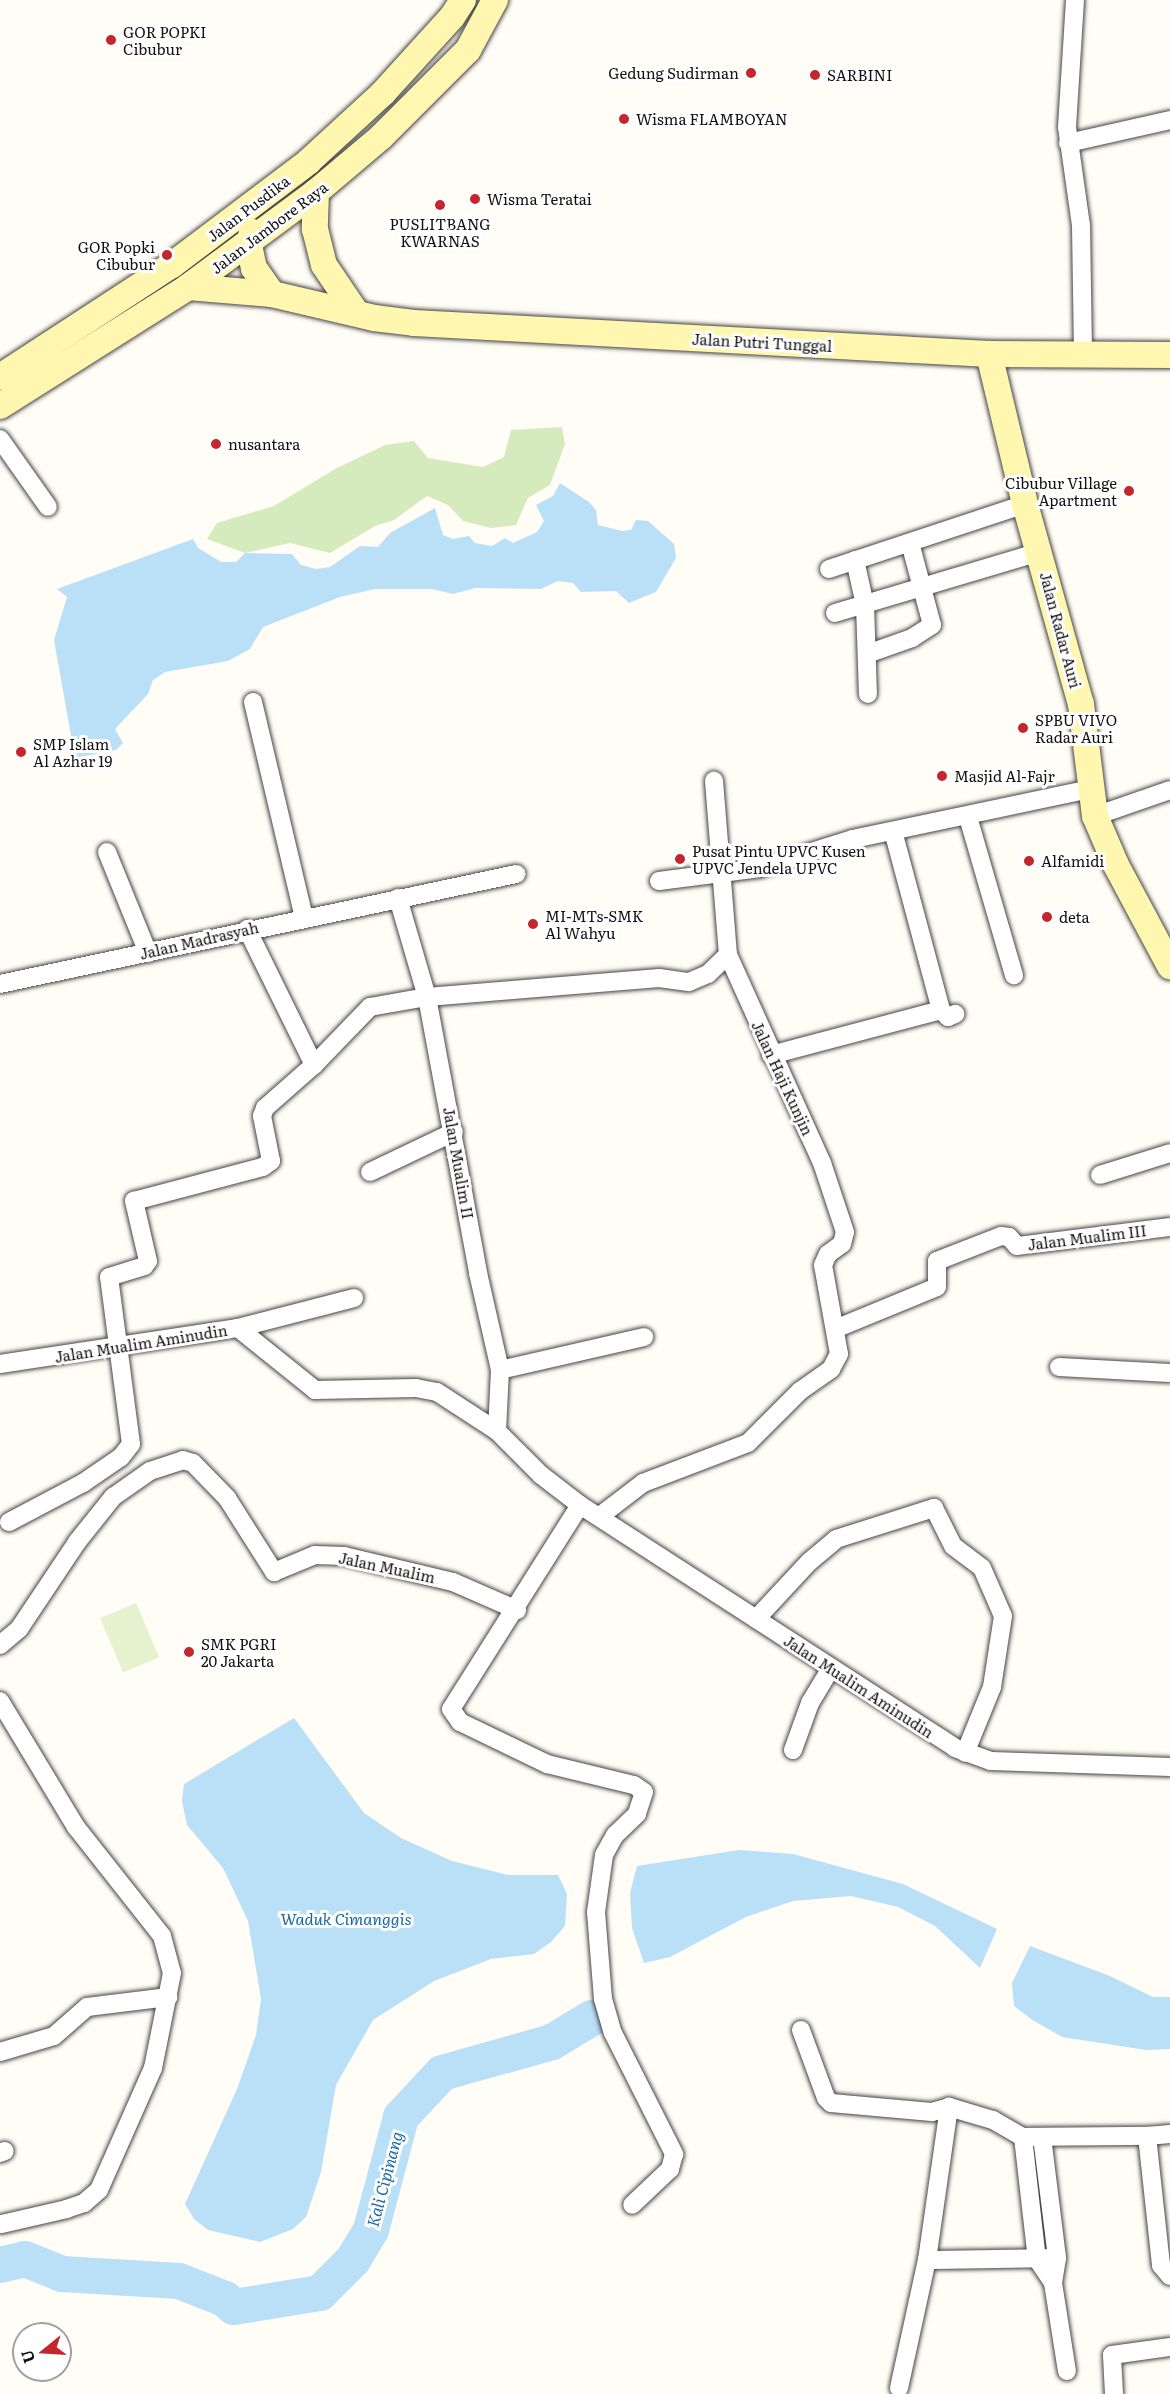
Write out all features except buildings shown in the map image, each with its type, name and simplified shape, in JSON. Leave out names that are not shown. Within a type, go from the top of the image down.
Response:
[{"type":"street","name":"Jalan Pusdika","points":[[0,377],[172,265],[257,203],[383,93],[452,17],[463,0]]},
{"type":"street","name":"Jalan Jambore Raya","points":[[0,406],[188,287],[249,245],[316,192],[381,137],[468,50],[495,0]]},
{"type":"street","points":[[1075,0],[1068,143],[1081,225],[1083,353]]},
{"type":"street","points":[[1068,143],[1170,120]]},
{"type":"street","points":[[316,192],[315,229],[324,265],[356,311]]},
{"type":"street","points":[[257,203],[249,245],[254,268],[272,294]]},
{"type":"street","name":"Jalan Putri Tunggal","points":[[188,287],[272,294],[356,311],[374,318],[414,323],[989,354],[1170,355]]},
{"type":"street","name":"Jalan Radar Auri","points":[[989,354],[1025,504],[1081,704],[1095,816],[1116,865],[1170,966]]},
{"type":"street","points":[[0,439],[48,507]]},
{"type":"street","points":[[829,569],[1025,504]]},
{"type":"street","points":[[867,654],[930,627],[933,619],[910,543]]},
{"type":"street","points":[[835,613],[1039,552]]},
{"type":"street","points":[[855,560],[865,605],[868,694]]},
{"type":"street","points":[[253,702],[304,917]]},
{"type":"street","name":"Jalan Haji Kunjin","points":[[600,1516],[643,1484],[751,1441],[800,1391],[835,1365],[839,1354],[823,1265],[828,1254],[842,1244],[845,1232],[822,1163],[771,1055],[728,955],[714,782]]},
{"type":"street","points":[[659,882],[720,876],[893,831],[968,817],[1090,789]]},
{"type":"street","points":[[1095,816],[1170,790]]},
{"type":"street","points":[[968,817],[1014,975]]},
{"type":"street","points":[[771,1055],[948,1012],[893,831]]},
{"type":"street","points":[[107,852],[148,953]]},
{"type":"street","name":"Jalan Madrasyah","points":[[0,984],[148,953],[247,928],[516,874]]},
{"type":"street","name":"Jalan Mualim II","points":[[398,898],[427,997],[454,1132],[478,1273],[500,1370],[496,1431]]},
{"type":"street","points":[[247,928],[314,1065]]},
{"type":"street","points":[[9,1521],[83,1483],[128,1449],[130,1423],[115,1348],[109,1276],[144,1266],[148,1259],[134,1201],[263,1167],[271,1161],[262,1116],[265,1108],[314,1065],[370,1006],[427,997],[659,978],[689,982],[708,974],[728,955]]},
{"type":"street","points":[[370,1173],[454,1132]]},
{"type":"street","points":[[1100,1174],[1170,1153]]},
{"type":"street","name":"Jalan Mualim III","points":[[835,1329],[937,1287],[936,1262],[1001,1236],[1009,1237],[1017,1246],[1170,1227]]},
{"type":"street","points":[[238,1328],[354,1298]]},
{"type":"street","name":"Jalan Mualim Aminudin","points":[[0,1364],[238,1328],[315,1390],[416,1388],[437,1392],[496,1431],[541,1475],[580,1504],[831,1668],[965,1752],[991,1761],[1170,1767]]},
{"type":"street","points":[[500,1370],[644,1337]]},
{"type":"street","points":[[1059,1367],[1170,1373]]},
{"type":"street","name":"Jalan Mualim","points":[[8,1638],[77,1542],[113,1497],[136,1479],[174,1461],[188,1460],[207,1476],[246,1524],[274,1572],[326,1555],[386,1564],[453,1582],[517,1610]]},
{"type":"street","points":[[580,1504],[517,1610],[452,1703],[452,1714],[460,1722],[547,1764],[634,1785],[644,1794],[637,1814],[615,1834],[600,1865],[596,1912],[603,1999],[614,2033],[674,2154],[665,2175],[632,2205]]},
{"type":"street","points":[[756,1619],[808,1562],[836,1539],[934,1508],[953,1546],[982,1568],[1003,1616],[992,1687],[965,1752]]},
{"type":"street","points":[[793,1750],[810,1703],[831,1668]]},
{"type":"street","points":[[0,1701],[76,1827],[162,1936],[171,1963],[168,1997],[153,2068],[99,2190],[84,2203],[68,2209],[2,2224]]},
{"type":"street","points":[[0,2052],[54,2036],[87,2007],[168,1997]]},
{"type":"street","points":[[801,2030],[826,2098],[831,2103],[932,2112],[949,2107],[993,2120],[1023,2137],[1170,2134]]},
{"type":"street","points":[[899,2388],[927,2259],[949,2107]]},
{"type":"street","points":[[1147,2136],[1161,2265],[1170,2276]]},
{"type":"street","points":[[1023,2137],[1037,2259],[1053,2283]]},
{"type":"street","points":[[1042,2137],[1057,2258],[1053,2283],[1067,2371]]},
{"type":"street","points":[[927,2259],[1057,2258]]},
{"type":"street","points":[[1114,2394],[1113,2355],[1170,2347]]},
{"type":"green space","points":[[562,427],[565,444],[550,485],[528,498],[516,525],[491,528],[463,521],[448,505],[427,496],[394,520],[375,526],[330,553],[290,543],[245,553],[207,539],[217,523],[274,506],[335,469],[385,445],[414,441],[428,458],[483,467],[504,457],[511,430]]},
{"type":"green space","points":[[136,1603],[159,1657],[123,1673],[100,1618]]},
{"type":"water","points":[[560,483],[589,502],[596,510],[598,525],[622,531],[631,530],[636,520],[648,521],[674,544],[676,558],[656,592],[629,603],[616,591],[581,592],[573,583],[558,581],[541,589],[475,588],[453,594],[432,589],[375,589],[340,597],[263,627],[250,649],[228,661],[165,672],[153,680],[148,694],[115,729],[123,743],[116,750],[75,758],[54,640],[67,597],[57,589],[193,539],[198,548],[221,562],[236,562],[245,553],[292,554],[301,565],[316,569],[330,567],[360,546],[378,547],[390,533],[435,508],[443,535],[453,539],[469,536],[475,543],[492,546],[505,538],[513,543],[537,532],[544,521],[536,505],[553,496]]},
{"type":"water","name":"Waduk Cimanggis","points":[[294,1718],[364,1813],[401,1838],[452,1861],[508,1875],[558,1875],[567,1894],[565,1926],[551,1942],[534,1954],[491,1959],[434,1981],[373,2020],[336,2085],[321,2172],[306,2217],[293,2229],[260,2242],[208,2230],[194,2219],[185,2204],[237,2089],[256,2035],[261,1999],[248,1921],[223,1868],[187,1825],[182,1801],[184,1784]]},
{"type":"water","points":[[739,1850],[793,1854],[903,1884],[997,1929],[980,1968],[935,1926],[898,1907],[851,1896],[793,1901],[746,1917],[670,1957],[644,1963],[632,1928],[630,1893],[637,1866]]},
{"type":"water","points":[[1030,1946],[1110,1976],[1153,1997],[1170,1997],[1170,2049],[1146,2050],[1062,2037],[1031,2019],[1014,2006],[1012,1983]]},
{"type":"waterway","name":"Kali Cipinang","points":[[0,2265],[25,2259],[62,2274],[179,2281],[225,2299],[234,2307],[320,2293],[353,2260],[371,2230],[401,2117],[442,2073],[552,2042],[592,2018]]},
{"type":"place","name":"GOR POPKI Cibubur","points":[[111,40]]},
{"type":"place","name":"Gedung Sudirman","points":[[751,73]]},
{"type":"place","name":"SARBINI","points":[[815,75]]},
{"type":"place","name":"Wisma FLAMBOYAN","points":[[624,119]]},
{"type":"place","name":"Wisma Teratai","points":[[475,199]]},
{"type":"place","name":"PUSLITBANG KWARNAS","points":[[440,205]]},
{"type":"place","name":"GOR Popki Cibubur","points":[[167,255]]},
{"type":"place","name":"nusantara","points":[[216,444]]},
{"type":"place","name":"Cibubur Village Apartment","points":[[1129,491]]},
{"type":"place","name":"SPBU VIVO Radar Auri","points":[[1023,728]]},
{"type":"place","name":"SMP Islam Al Azhar 19","points":[[21,752]]},
{"type":"place","name":"Masjid Al-Fajr","points":[[942,776]]},
{"type":"place","name":"Pusat Pintu UPVC Kusen UPVC Jendela UPVC","points":[[680,859]]},
{"type":"place","name":"Alfamidi","points":[[1029,861]]},
{"type":"place","name":"deta","points":[[1047,917]]},
{"type":"place","name":"MI-MTs-SMK Al Wahyu","points":[[533,924]]},
{"type":"place","name":"SMK PGRI 20 Jakarta","points":[[189,1652]]}]
